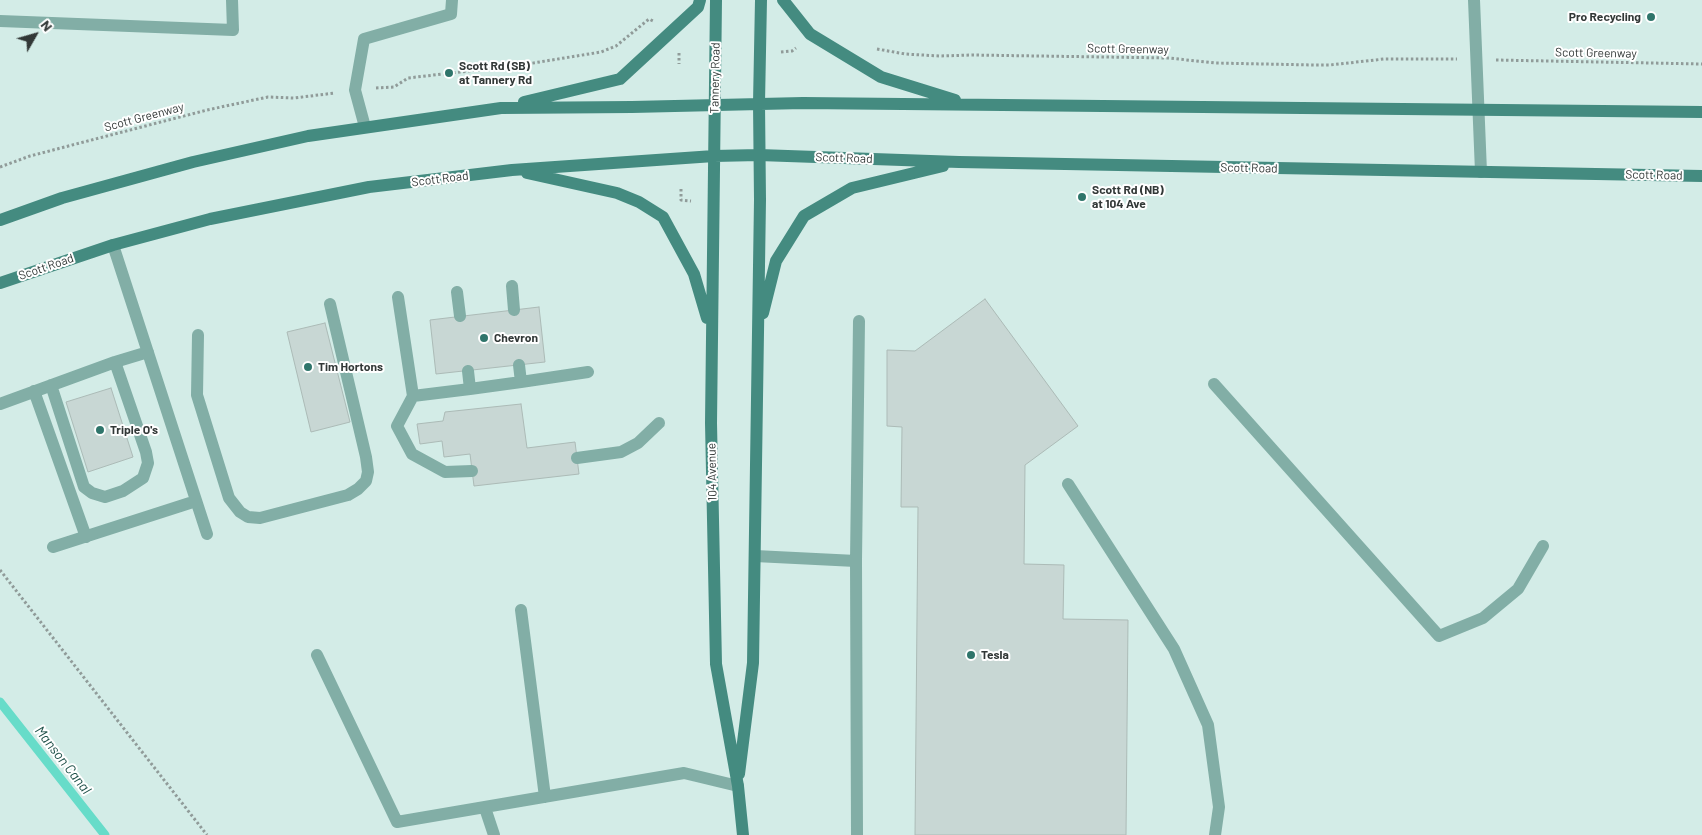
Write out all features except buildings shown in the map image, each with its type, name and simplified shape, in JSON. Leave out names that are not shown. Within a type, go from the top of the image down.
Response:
[{"type":"main road","points":[[0,220],[62,198],[194,162],[308,136],[501,108],[620,79],[698,7],[700,0]]},
{"type":"main road","name":"Tannery Road","points":[[714,156],[716,0]]},
{"type":"main road","points":[[759,156],[761,0]]},
{"type":"main road","points":[[783,0],[810,34],[881,77],[969,104]]},
{"type":"main road","points":[[501,108],[632,107],[759,103],[1702,112]]},
{"type":"main road","name":"Scott Road","points":[[0,283],[113,245],[210,219],[359,189],[512,170],[714,156],[1702,176]]},
{"type":"main road","name":"104 Avenue","points":[[714,156],[711,423],[716,664],[738,786],[742,835]]},
{"type":"main road","name":"104 Avenue","points":[[738,786],[753,663],[759,156]]},
{"type":"main road","points":[[758,334],[776,261],[804,216],[852,188],[959,162]]},
{"type":"main road","points":[[512,170],[617,193],[639,202],[663,217],[694,274],[711,330]]},
{"type":"lane","points":[[0,21],[232,30],[232,0]]},
{"type":"lane","points":[[365,127],[355,90],[364,39],[451,14],[452,0]]},
{"type":"lane","points":[[1474,0],[1481,172]]},
{"type":"lane","points":[[113,245],[207,534]]},
{"type":"lane","points":[[512,286],[514,310]]},
{"type":"lane","points":[[457,292],[460,316]]},
{"type":"lane","points":[[398,297],[413,396],[397,426],[412,454],[445,472],[472,471]]},
{"type":"lane","points":[[198,335],[197,395],[229,498],[240,512],[248,517],[260,518],[348,495],[366,481],[368,472],[366,457],[330,304]]},
{"type":"lane","points":[[857,835],[856,561],[859,321]]},
{"type":"lane","points":[[0,404],[115,362],[148,352]]},
{"type":"lane","points":[[51,385],[84,487],[92,493],[105,497],[123,491],[143,478],[148,463],[146,452],[115,362]]},
{"type":"lane","points":[[519,365],[521,382]]},
{"type":"lane","points":[[468,371],[470,389]]},
{"type":"lane","points":[[413,396],[588,372]]},
{"type":"lane","points":[[1214,384],[1439,636],[1484,618],[1518,589],[1543,546]]},
{"type":"lane","points":[[34,391],[86,536]]},
{"type":"lane","points":[[577,458],[621,452],[638,443],[659,423]]},
{"type":"lane","points":[[1068,484],[1174,649],[1208,725],[1219,807],[1216,835]]},
{"type":"lane","points":[[53,547],[196,501]]},
{"type":"lane","points":[[755,556],[856,561]]},
{"type":"lane","points":[[521,610],[546,797]]},
{"type":"lane","points":[[317,655],[397,822],[684,773],[738,786]]},
{"type":"lane","points":[[485,808],[494,835]]},
{"type":"path","points":[[394,87],[408,78],[521,65],[601,52],[616,46],[649,19],[658,24]]},
{"type":"path","points":[[783,52],[792,51],[799,45]]},
{"type":"path","name":"Scott Greenway","points":[[869,48],[905,54],[939,56],[1176,58],[1215,63],[1314,65],[1384,59],[1440,59]]},
{"type":"path","name":"Scott Greenway","points":[[1489,60],[1702,64]]},
{"type":"path","name":"Scott Greenway","points":[[0,167],[30,156],[207,110],[268,97],[294,98]]},
{"type":"path","points":[[681,189],[681,200],[691,200]]},
{"type":"path","points":[[0,570],[207,835]]},
{"type":"shaded area","points":[[0,0],[1702,0],[1702,835],[0,835]]},
{"type":"waterway","name":"Manson Canal","points":[[0,702],[105,835]]},
{"type":"place","name":"Pro Recycling","points":[[1651,17]]},
{"type":"place","name":"Scott Rd (SB) at Tannery Rd","points":[[449,73]]},
{"type":"place","name":"Scott Rd (NB) at 104 Ave","points":[[1082,197]]},
{"type":"place","name":"Chevron","points":[[484,338]]},
{"type":"place","name":"Tim Hortons","points":[[308,367]]},
{"type":"place","name":"Triple O's","points":[[100,430]]},
{"type":"place","name":"Tesla","points":[[971,655]]}]
